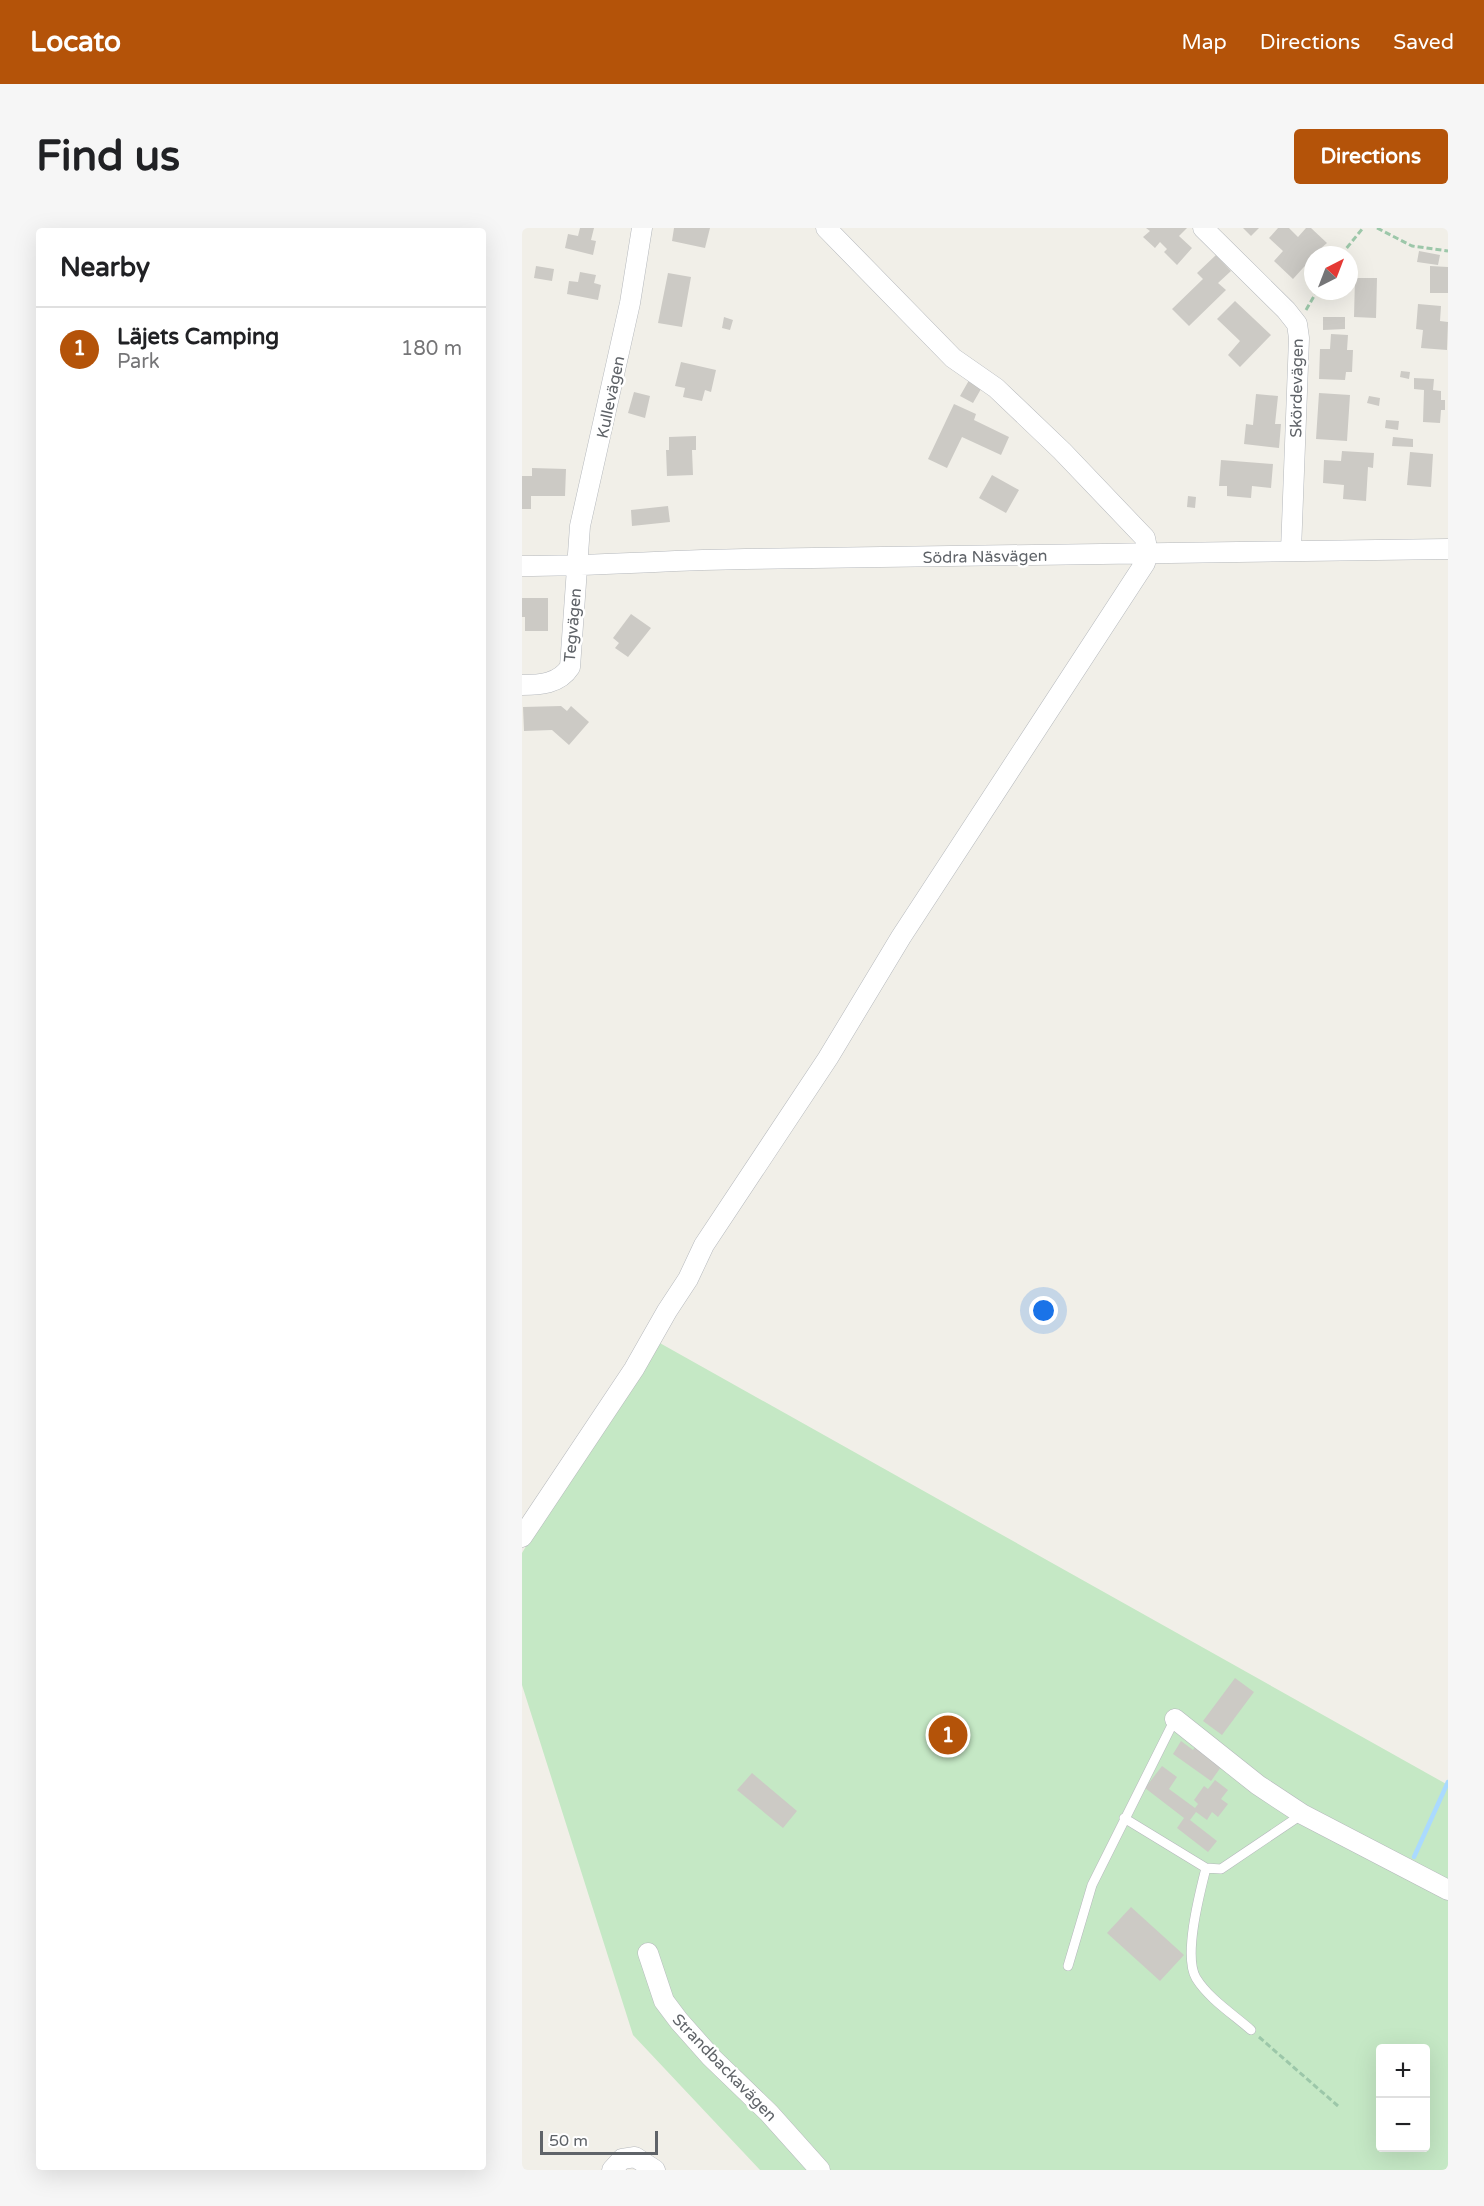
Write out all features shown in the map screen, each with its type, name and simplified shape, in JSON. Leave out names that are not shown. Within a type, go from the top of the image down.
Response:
[{"type":"street","name":"Kullevägen","points":[[576,566],[580,526],[630,303],[642,228]]},
{"type":"street","points":[[522,1537],[629,1377],[688,1279],[704,1245],[828,1058],[901,938],[1145,563],[1149,553],[1145,538],[1062,451],[996,388],[953,357],[826,228]]},
{"type":"street","name":"Skördevägen","points":[[1203,228],[1286,310],[1297,324],[1299,338],[1291,551]]},
{"type":"street","name":"Södra Näsvägen","points":[[522,566],[576,566],[655,560],[1448,549]]},
{"type":"street","name":"Tegvägen","points":[[522,685],[550,683],[570,667],[576,566]]},
{"type":"street","points":[[1175,1719],[1258,1785],[1302,1814],[1448,1890]]},
{"type":"street","name":"Strandbackavägen","points":[[648,1953],[664,2001],[679,2021],[711,2057],[769,2113],[820,2170]]},
{"type":"street","points":[[612,2170],[622,2159],[635,2157],[655,2170]]},
{"type":"lane","points":[[1068,1966],[1092,1885],[1175,1719]]},
{"type":"lane","points":[[1124,1818],[1206,1868],[1221,1869],[1302,1814]]},
{"type":"lane","points":[[1206,1868],[1195,1911],[1192,1951],[1195,1976],[1205,1990],[1251,2030]]},
{"type":"path","points":[[1348,246],[1363,228]]},
{"type":"path","points":[[1377,228],[1412,246],[1448,251]]},
{"type":"path","points":[[1251,2030],[1338,2106]]},
{"type":"green space","points":[[658,1342],[1448,1785],[1448,2170],[760,2170],[633,2035],[522,1685],[522,1553],[563,1484]]},
{"type":"building","points":[[580,228],[594,228],[591,240],[596,241],[593,255],[565,248],[568,234],[578,236]]},
{"type":"building","points":[[674,228],[710,228],[705,248],[672,241]]},
{"type":"building","points":[[1146,228],[1187,228],[1179,236],[1192,248],[1177,265],[1164,252],[1167,249],[1160,242],[1155,248],[1143,237],[1150,231]]},
{"type":"building","points":[[1243,228],[1259,228],[1251,236]]},
{"type":"building","points":[[1278,228],[1289,228],[1298,237],[1306,228],[1311,228],[1327,243],[1324,246],[1304,246],[1304,267],[1293,279],[1274,261],[1283,251],[1269,238]]},
{"type":"building","points":[[1419,251],[1440,255],[1438,265],[1417,262]]},
{"type":"building","points":[[1216,255],[1231,271],[1218,283],[1226,290],[1189,326],[1172,309],[1203,279],[1197,273]]},
{"type":"building","points":[[536,266],[554,269],[552,281],[534,278]]},
{"type":"building","points":[[1430,266],[1448,267],[1448,293],[1430,293]]},
{"type":"building","points":[[580,272],[596,275],[594,283],[601,285],[598,300],[567,294],[569,281],[578,282]]},
{"type":"building","points":[[668,273],[691,277],[682,327],[658,323]]},
{"type":"building","points":[[1358,278],[1377,278],[1376,318],[1354,317],[1354,300],[1358,300]]},
{"type":"building","points":[[1235,301],[1271,335],[1240,367],[1228,355],[1240,341],[1217,319]]},
{"type":"building","points":[[1418,304],[1441,306],[1440,321],[1448,322],[1447,350],[1421,348],[1423,330],[1416,329]]},
{"type":"building","points":[[724,317],[733,320],[730,330],[722,328]]},
{"type":"building","points":[[1323,317],[1345,317],[1345,329],[1323,330]]},
{"type":"building","points":[[1331,334],[1348,335],[1347,350],[1353,350],[1352,372],[1346,372],[1345,380],[1319,379],[1320,349],[1330,349]]},
{"type":"building","points":[[681,362],[716,370],[711,392],[705,390],[702,401],[683,397],[685,388],[675,386]]},
{"type":"building","points":[[1401,371],[1410,372],[1409,379],[1400,377]]},
{"type":"building","points":[[972,375],[985,382],[973,403],[960,396]]},
{"type":"building","points":[[1414,378],[1434,379],[1433,390],[1441,391],[1441,400],[1445,400],[1445,410],[1441,410],[1440,423],[1423,422],[1424,390],[1414,389]]},
{"type":"building","points":[[634,392],[650,396],[645,418],[628,413]]},
{"type":"building","points":[[1319,393],[1350,395],[1347,441],[1316,439]]},
{"type":"building","points":[[1256,394],[1278,396],[1275,424],[1281,424],[1279,448],[1244,444],[1246,424],[1253,425]]},
{"type":"building","points":[[1369,396],[1380,398],[1379,406],[1367,403]]},
{"type":"building","points":[[954,404],[976,414],[974,420],[1009,437],[1001,455],[962,437],[947,468],[928,459]]},
{"type":"building","points":[[1386,420],[1399,421],[1398,430],[1385,428]]},
{"type":"building","points":[[696,436],[696,450],[692,450],[693,475],[667,476],[666,450],[669,450],[669,437]]},
{"type":"building","points":[[1393,437],[1413,439],[1413,447],[1392,446]]},
{"type":"building","points":[[1342,451],[1374,453],[1373,468],[1368,467],[1366,501],[1343,499],[1344,485],[1323,483],[1324,460],[1341,461]]},
{"type":"building","points":[[1410,452],[1433,454],[1431,487],[1407,485]]},
{"type":"building","points":[[1221,460],[1273,464],[1271,488],[1252,486],[1251,498],[1227,496],[1227,486],[1219,486]]},
{"type":"building","points":[[532,468],[566,469],[565,496],[531,496],[531,509],[522,509],[522,476],[532,476]]},
{"type":"building","points":[[992,475],[1019,490],[1006,513],[979,498]]},
{"type":"building","points":[[1188,496],[1196,497],[1195,508],[1187,507]]},
{"type":"building","points":[[668,506],[670,522],[632,526],[631,510]]},
{"type":"building","points":[[522,598],[548,598],[548,631],[525,631]]},
{"type":"building","points":[[631,614],[651,628],[628,657],[615,648],[619,643],[613,638]]},
{"type":"building","points":[[561,706],[567,711],[571,706],[589,722],[569,745],[552,730],[524,731],[523,707]]},
{"type":"building","points":[[1235,1678],[1254,1692],[1222,1735],[1203,1721]]},
{"type":"building","points":[[1181,1741],[1193,1750],[1199,1741],[1210,1748],[1205,1756],[1221,1767],[1211,1781],[1173,1754]]},
{"type":"building","points":[[1162,1766],[1177,1777],[1169,1789],[1195,1808],[1198,1804],[1194,1800],[1204,1786],[1208,1789],[1215,1780],[1228,1790],[1221,1799],[1228,1804],[1218,1817],[1212,1812],[1207,1820],[1196,1812],[1190,1820],[1217,1841],[1208,1852],[1177,1828],[1184,1818],[1145,1788]]},
{"type":"building","points":[[752,1773],[797,1811],[783,1828],[737,1790]]},
{"type":"building","points":[[1131,1907],[1184,1955],[1160,1981],[1107,1933]]},
{"type":"waterway","points":[[1414,1857],[1448,1782]]},
{"type":"place","name":"Läjets Camping","points":[[948,1735]]}]
